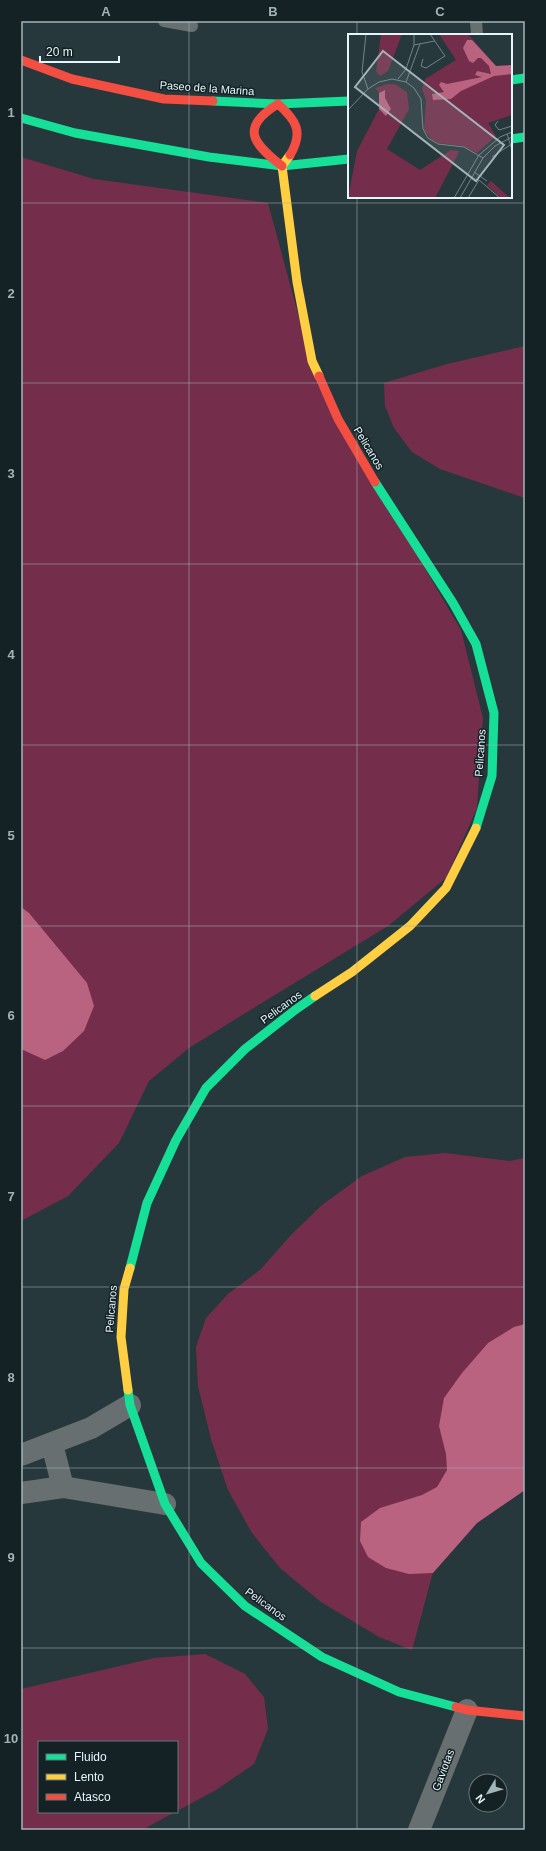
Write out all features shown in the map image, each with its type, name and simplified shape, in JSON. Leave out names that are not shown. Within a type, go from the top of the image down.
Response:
[{"type":"street","name":"Paseo de la Marina","points":[[21,60],[72,78],[164,98],[278,104],[348,101]]},
{"type":"street","points":[[512,80],[525,78]]},
{"type":"street","points":[[278,104],[290,114],[296,125],[298,135],[296,147],[282,166],[268,156],[258,146],[253,125],[265,110],[278,104]]},
{"type":"street","points":[[21,118],[82,134],[209,157],[282,166],[348,159]]},
{"type":"street","points":[[512,139],[525,137]]},
{"type":"street","name":"Pelicanos","points":[[282,166],[297,282],[312,361],[338,419],[363,463],[453,602],[476,644],[494,713],[492,776],[474,835],[446,888],[410,926],[352,972],[295,1010],[245,1049],[206,1088],[176,1140],[147,1203],[124,1289],[120,1337],[130,1405],[165,1504],[201,1563],[245,1606],[322,1657],[399,1692],[467,1710],[525,1716]]},
{"type":"street","points":[[21,1456],[91,1428],[130,1405]]},
{"type":"street","points":[[52,1444],[63,1487]]},
{"type":"street","points":[[21,1493],[63,1487],[165,1504]]},
{"type":"street","name":"Gaviotas","points":[[419,1830],[467,1710]]},
{"type":"lane","points":[[164,21],[192,26]]},
{"type":"lane","points":[[476,21],[477,34]]},
{"type":"shaded area","points":[[21,157],[94,179],[268,203],[317,384],[461,630],[483,718],[477,808],[446,878],[388,926],[189,1048],[149,1081],[119,1143],[68,1196],[21,1221]]},
{"type":"shaded area","points":[[525,346],[525,498],[440,469],[412,452],[394,428],[385,406],[384,383],[447,364]]},
{"type":"shaded area","points":[[21,907],[29,913],[87,983],[94,1006],[84,1031],[63,1051],[45,1060],[21,1049]]},
{"type":"shaded area","points":[[445,1153],[510,1161],[525,1158],[525,1490],[477,1523],[433,1572],[412,1650],[379,1637],[321,1602],[280,1568],[252,1533],[228,1490],[211,1439],[198,1386],[196,1347],[206,1318],[228,1294],[260,1270],[291,1235],[322,1205],[362,1176],[405,1157]]},
{"type":"shaded area","points":[[525,1324],[525,1490],[477,1523],[433,1573],[409,1574],[386,1568],[368,1557],[360,1541],[361,1522],[380,1508],[422,1495],[437,1487],[447,1470],[446,1454],[439,1426],[444,1398],[462,1373],[488,1343],[514,1327]]},
{"type":"shaded area","points":[[205,1654],[245,1674],[264,1697],[268,1729],[254,1764],[216,1790],[178,1810],[178,1741],[38,1741],[38,1813],[173,1813],[142,1830],[21,1830],[21,1689],[154,1658]]},
{"type":"traffic: fast","points":[[512,80],[525,78]]},
{"type":"traffic: fast","points":[[213,101],[278,104],[348,101]]},
{"type":"traffic: fast","points":[[21,118],[75,133],[209,157],[282,166],[348,159]]},
{"type":"traffic: fast","points":[[512,139],[525,137]]},
{"type":"traffic: fast","points":[[375,482],[453,603],[476,644],[494,713],[492,776],[476,828]]},
{"type":"traffic: fast","points":[[130,1268],[147,1203],[176,1140],[206,1088],[245,1049],[315,996]]},
{"type":"traffic: fast","points":[[128,1390],[130,1405],[165,1504],[201,1563],[245,1606],[322,1657],[399,1692],[456,1707]]},
{"type":"traffic: slow","points":[[290,155],[282,166],[297,282],[312,361],[319,376]]},
{"type":"traffic: slow","points":[[315,996],[352,972],[410,926],[446,888],[476,828]]},
{"type":"traffic: slow","points":[[128,1390],[121,1337],[124,1289],[130,1268]]},
{"type":"traffic: jam","points":[[21,60],[72,79],[164,99],[213,101]]},
{"type":"traffic: jam","points":[[282,166],[263,150],[254,135],[258,120],[266,112],[278,104],[289,115],[296,127],[297,140],[290,155]]},
{"type":"traffic: jam","points":[[319,376],[338,419],[375,482]]},
{"type":"traffic: jam","points":[[456,1707],[467,1710],[525,1716]]}]
